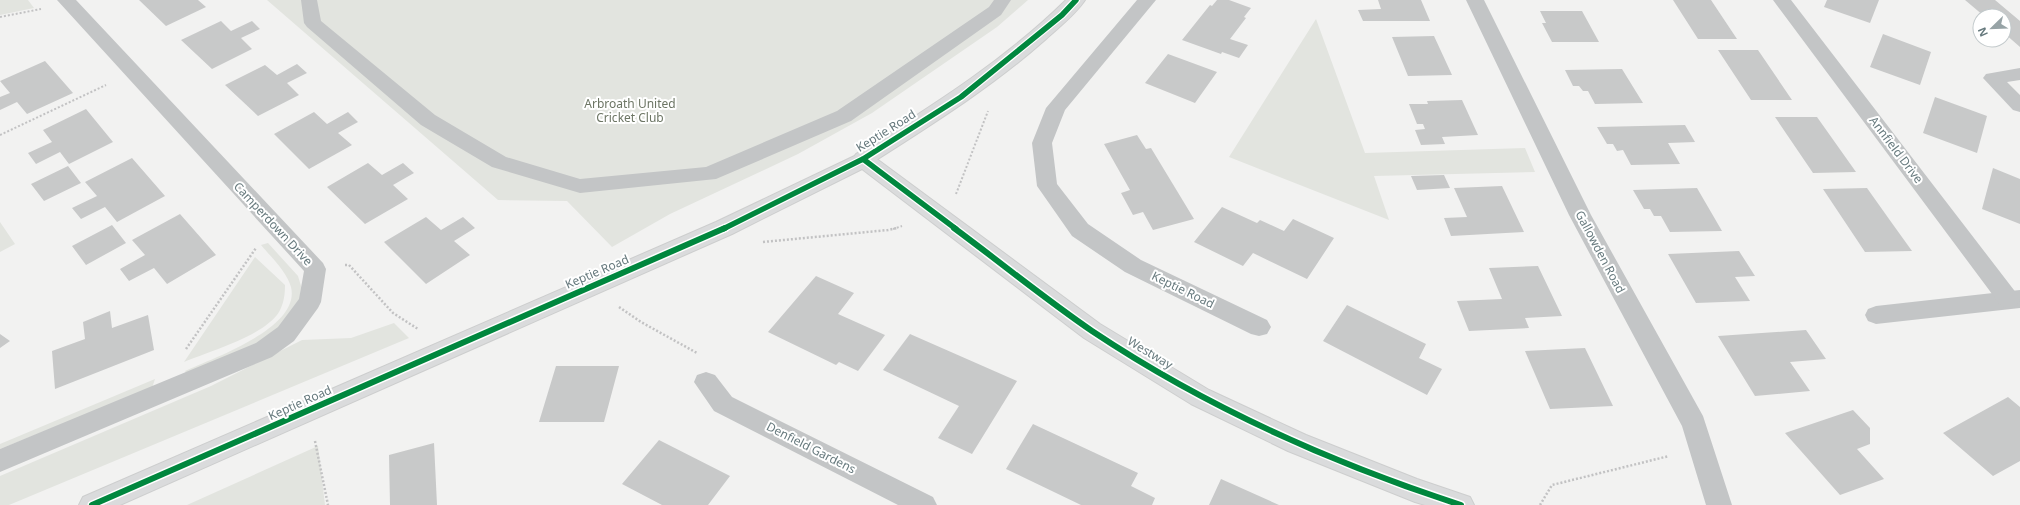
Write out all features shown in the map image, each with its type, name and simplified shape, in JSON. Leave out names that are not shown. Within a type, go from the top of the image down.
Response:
[{"type":"main road","name":"Keptie Road","points":[[92,505],[309,412],[448,348],[724,228],[863,159],[961,97],[1062,15],[1076,0]]},
{"type":"main road","name":"Westway","points":[[863,159],[1092,331],[1200,397],[1296,443],[1415,490],[1460,505]]},
{"type":"street","name":"Keptie Road","points":[[1147,0],[1056,108],[1042,143],[1047,186],[1080,230],[1133,266],[1259,327]]},
{"type":"street","name":"Gallowden Road","points":[[1475,0],[1580,216],[1694,424],[1719,505]]},
{"type":"street","name":"Annfield Drive","points":[[1782,0],[2014,299]]},
{"type":"street","name":"Camperdown Drive","points":[[0,461],[264,350],[286,334],[310,302],[315,269],[67,1]]},
{"type":"street","name":"Denfield Gardens","points":[[706,382],[723,404],[924,505]]},
{"type":"lane","points":[[309,0],[313,23],[428,120],[499,162],[580,186],[709,174],[844,116],[995,11],[1003,0]]},
{"type":"lane","points":[[2020,74],[1992,78],[2020,106]]},
{"type":"lane","points":[[1876,315],[2014,299]]},
{"type":"path","points":[[0,17],[67,1]]},
{"type":"path","points":[[0,135],[133,72]]},
{"type":"path","points":[[724,228],[766,243],[888,230],[940,217],[959,189],[990,107],[985,79]]},
{"type":"path","points":[[168,391],[180,358],[258,245],[277,228]]},
{"type":"path","points":[[315,269],[349,265],[393,313],[448,348]]},
{"type":"path","points":[[641,322],[703,357],[706,382]]},
{"type":"path","points":[[309,412],[328,505]]},
{"type":"path","points":[[1540,505],[1552,485],[1701,448]]},
{"type":"green space","points":[[0,0],[28,0],[34,8],[0,15]]},
{"type":"green space","name":"Arbroath United Cricket Club","points":[[267,0],[1028,0],[997,27],[872,113],[798,154],[670,214],[612,247],[567,201],[498,200]]},
{"type":"green space","points":[[1316,19],[1365,153],[1525,148],[1535,172],[1374,176],[1389,220],[1229,157]]},
{"type":"green space","points":[[0,222],[15,244],[0,252]]},
{"type":"green space","points":[[268,243],[298,276],[301,286],[300,301],[290,318],[255,346],[187,374],[185,371],[252,340],[283,316],[290,302],[291,287],[282,270],[261,245]]},
{"type":"green space","points":[[255,257],[285,285],[284,298],[279,312],[272,321],[236,342],[184,362]]},
{"type":"green space","points":[[394,323],[409,338],[9,505],[0,505],[0,476],[211,386],[302,340],[351,338]]},
{"type":"green space","points":[[155,379],[152,388],[0,449],[0,444]]},
{"type":"green space","points":[[318,446],[325,505],[187,505]]},
{"type":"building","points":[[139,0],[198,0],[206,7],[166,26]]},
{"type":"building","points":[[1217,0],[1229,0],[1251,8],[1244,17],[1246,18],[1230,39],[1248,45],[1239,58],[1222,52],[1221,54],[1182,40],[1210,5],[1212,6]]},
{"type":"building","points":[[1378,0],[1421,0],[1430,21],[1363,21],[1358,10],[1381,9]]},
{"type":"building","points":[[1673,0],[1711,0],[1737,39],[1698,39]]},
{"type":"building","points":[[1827,0],[1879,0],[1870,23],[1824,7]]},
{"type":"building","points":[[1965,0],[1995,0],[2005,8],[1974,8]]},
{"type":"building","points":[[1540,11],[1582,11],[1599,42],[1552,42],[1542,23],[1546,23]]},
{"type":"building","points":[[2012,14],[2020,21],[2020,47],[2012,40]]},
{"type":"building","points":[[221,21],[231,31],[252,21],[260,29],[241,38],[252,49],[212,69],[181,40]]},
{"type":"building","points":[[1883,34],[1931,52],[1920,85],[1870,67]]},
{"type":"building","points":[[1434,36],[1452,75],[1408,76],[1392,37]]},
{"type":"building","points":[[1718,50],[1758,50],[1792,100],[1751,100]]},
{"type":"building","points":[[1168,54],[1217,72],[1195,103],[1145,83]]},
{"type":"building","points":[[45,61],[73,93],[27,114],[17,102],[0,110],[0,97],[10,93],[0,81]]},
{"type":"building","points":[[297,64],[307,73],[287,83],[299,95],[258,116],[225,85],[265,65],[277,75]]},
{"type":"building","points":[[1622,69],[1643,103],[1595,104],[1588,91],[1583,91],[1579,86],[1573,86],[1565,70]]},
{"type":"building","points":[[1935,97],[1987,116],[1977,153],[1923,133]]},
{"type":"building","points":[[1462,100],[1478,135],[1442,137],[1445,144],[1421,145],[1415,130],[1425,129],[1423,124],[1417,124],[1409,104],[1428,104],[1427,101]]},
{"type":"building","points":[[86,109],[113,142],[69,164],[60,152],[36,164],[28,153],[52,142],[43,130]]},
{"type":"building","points":[[314,112],[327,124],[348,112],[358,122],[338,133],[352,145],[309,169],[274,134]]},
{"type":"building","points":[[1775,117],[1817,117],[1856,172],[1813,173]]},
{"type":"building","points":[[1685,125],[1695,142],[1668,143],[1680,164],[1631,165],[1623,150],[1617,151],[1613,144],[1607,144],[1597,127]]},
{"type":"building","points":[[1137,135],[1146,149],[1151,148],[1194,219],[1153,230],[1143,212],[1133,215],[1121,193],[1130,190],[1104,144]]},
{"type":"building","points":[[132,158],[165,196],[117,222],[105,207],[81,219],[72,208],[97,196],[85,182]]},
{"type":"building","points":[[368,163],[382,175],[403,163],[414,173],[393,185],[408,199],[365,224],[327,187]]},
{"type":"building","points":[[68,166],[81,183],[44,201],[31,184]]},
{"type":"building","points":[[1993,168],[2020,179],[2020,224],[1982,209]]},
{"type":"building","points":[[1444,175],[1450,188],[1417,190],[1411,176]]},
{"type":"building","points":[[1502,186],[1524,232],[1451,236],[1444,218],[1467,217],[1454,188]]},
{"type":"building","points":[[1697,188],[1722,231],[1670,232],[1661,216],[1654,216],[1650,209],[1644,209],[1633,190]]},
{"type":"building","points":[[1867,188],[1912,251],[1865,252],[1823,189]]},
{"type":"building","points":[[1222,207],[1257,223],[1260,220],[1284,231],[1293,219],[1334,238],[1307,279],[1253,253],[1243,266],[1194,242]]},
{"type":"building","points":[[180,214],[216,255],[167,284],[154,268],[129,281],[120,269],[145,255],[132,240]]},
{"type":"building","points":[[426,217],[441,230],[463,217],[475,228],[454,241],[470,255],[426,284],[384,242]]},
{"type":"building","points":[[112,225],[126,243],[86,265],[72,246]]},
{"type":"building","points":[[1739,251],[1755,276],[1735,277],[1750,301],[1696,303],[1668,254]]},
{"type":"building","points":[[1538,266],[1562,316],[1525,318],[1529,328],[1469,331],[1457,301],[1502,299],[1489,268]]},
{"type":"building","points":[[816,276],[854,293],[838,314],[885,335],[858,371],[839,362],[836,365],[768,332]]},
{"type":"building","points":[[1347,305],[1426,344],[1419,358],[1442,369],[1427,395],[1323,341]]},
{"type":"building","points":[[110,311],[112,328],[148,315],[154,350],[55,389],[52,351],[85,339],[83,322]]},
{"type":"building","points":[[1806,330],[1826,359],[1790,362],[1810,391],[1755,396],[1718,336]]},
{"type":"building","points":[[0,334],[10,341],[0,348]]},
{"type":"building","points":[[910,334],[1017,381],[972,454],[938,438],[959,406],[883,370]]},
{"type":"building","points":[[1585,348],[1613,406],[1550,409],[1525,351]]},
{"type":"building","points":[[556,366],[619,366],[604,422],[539,422]]},
{"type":"building","points":[[2008,397],[2020,407],[2020,461],[1993,476],[1943,433]]},
{"type":"building","points":[[1853,410],[1870,428],[1870,444],[1857,449],[1884,479],[1840,495],[1785,433]]},
{"type":"building","points":[[1033,424],[1138,473],[1131,486],[1155,498],[1152,505],[1081,505],[1006,469]]},
{"type":"building","points":[[659,440],[730,476],[708,505],[662,505],[622,484]]},
{"type":"building","points":[[434,443],[437,505],[390,505],[389,455]]},
{"type":"building","points":[[1221,479],[1279,505],[1209,505]]},
{"type":"cycle path","points":[[92,505],[724,228],[863,159],[961,97],[1062,15],[1076,0]]},
{"type":"cycle path","points":[[863,159],[1092,331],[1200,397],[1297,443],[1415,490],[1461,505]]}]
